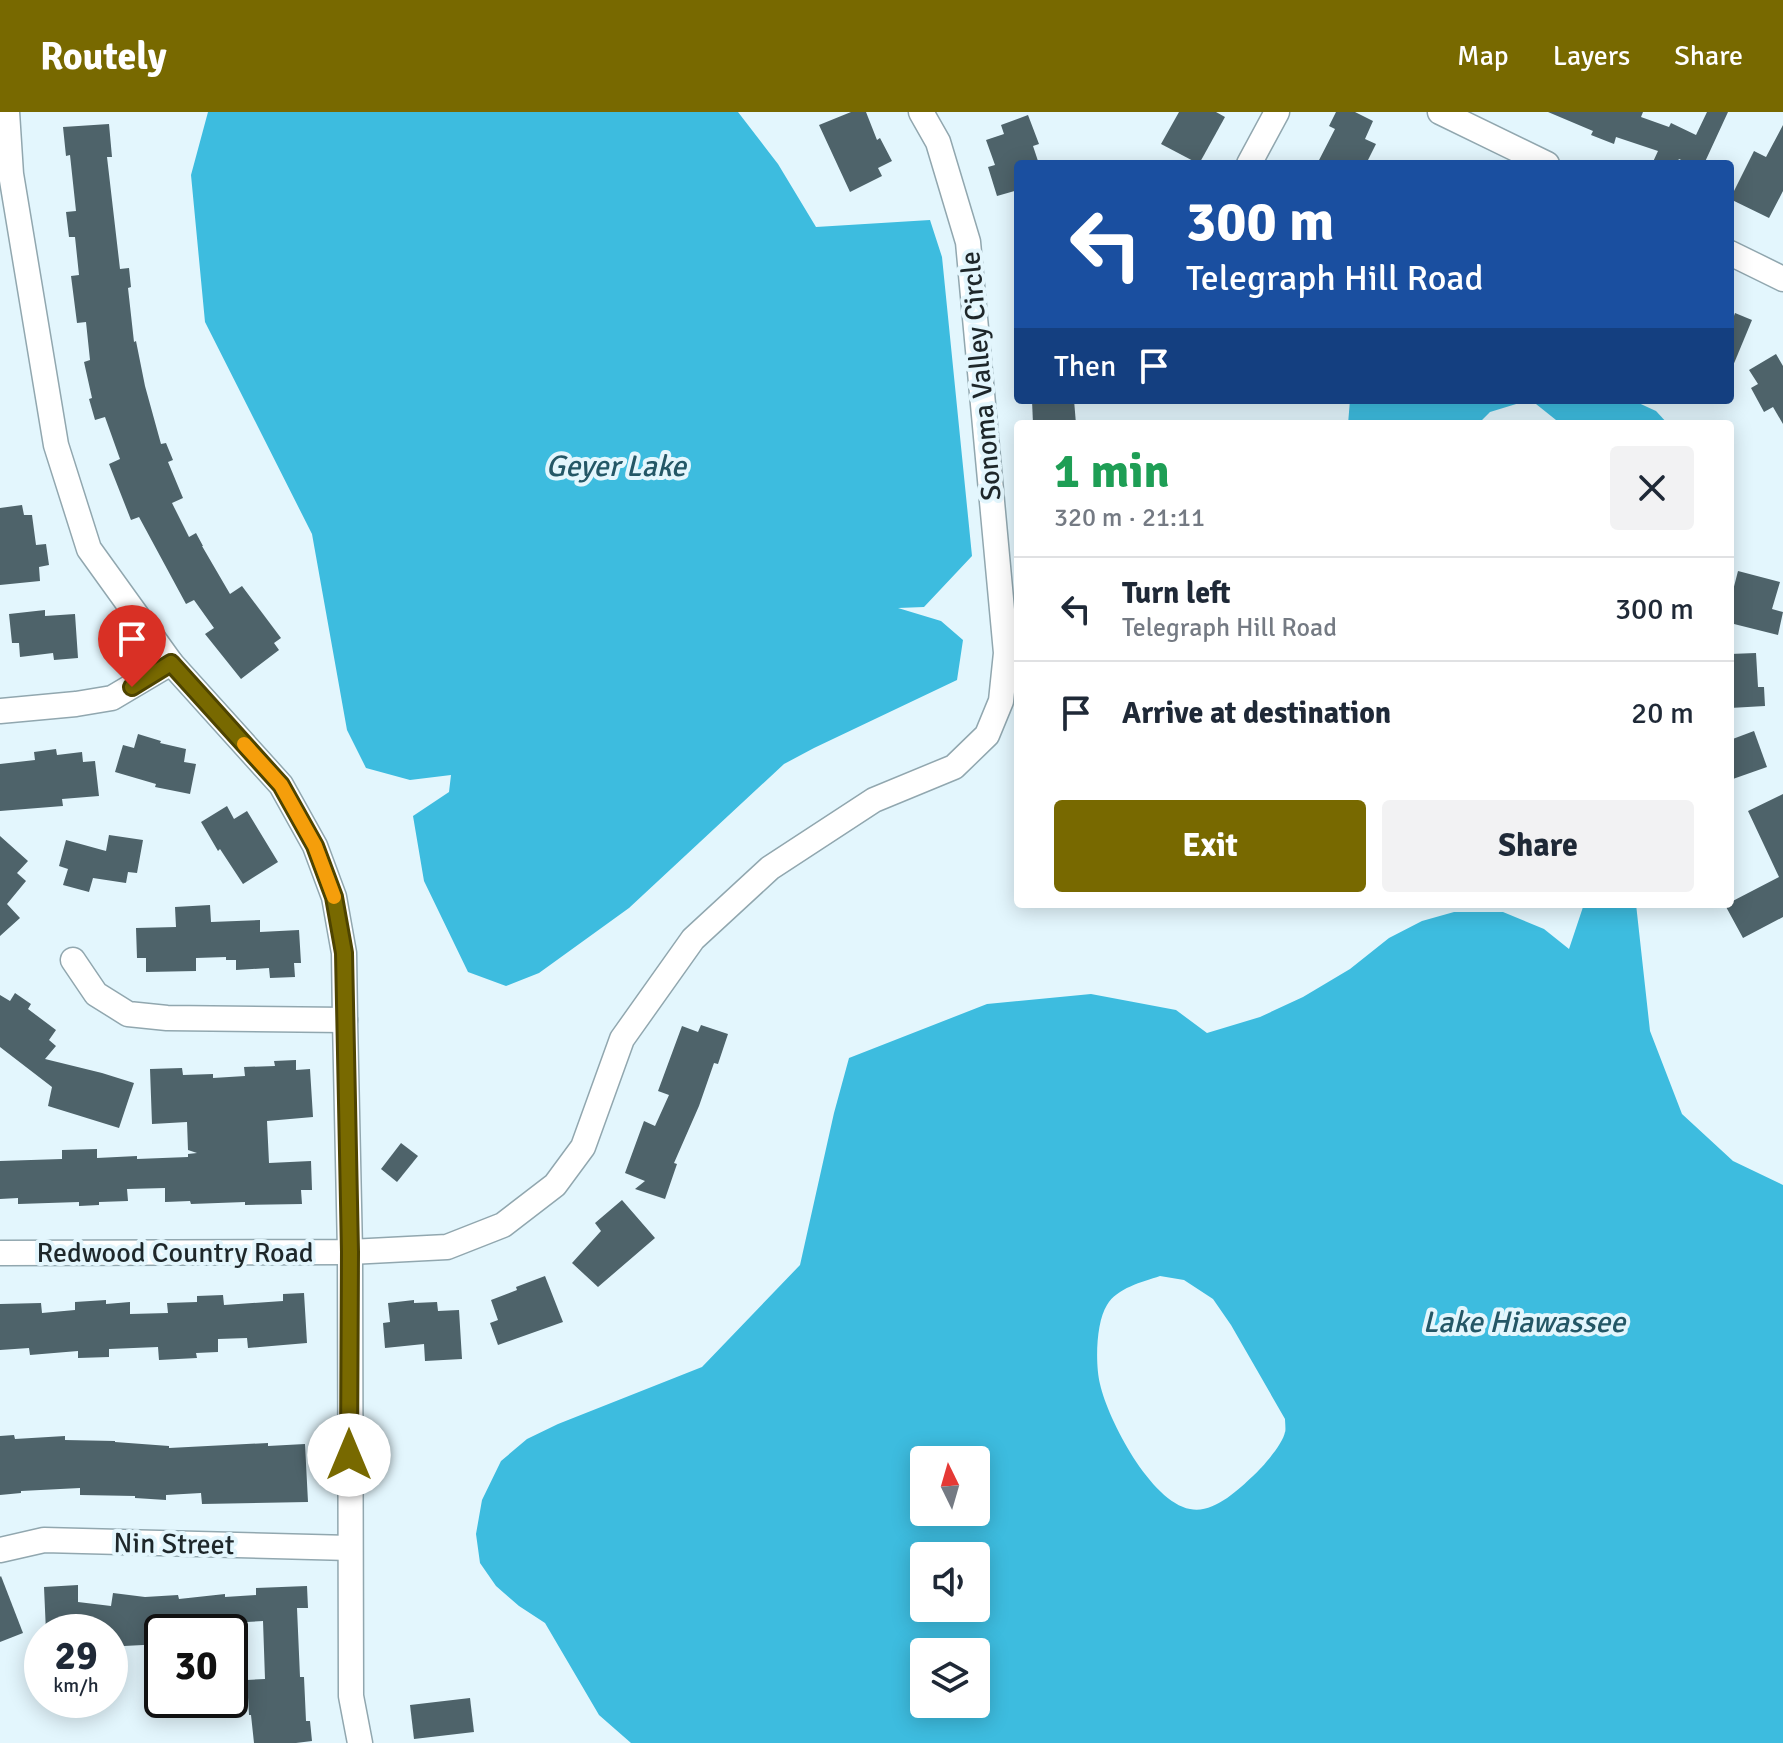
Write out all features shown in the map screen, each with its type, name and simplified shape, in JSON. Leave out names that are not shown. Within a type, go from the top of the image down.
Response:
[{"type":"street","points":[[7,112],[5,175],[56,445],[89,549],[171,663],[281,785],[315,846],[334,897],[344,953],[350,1252],[351,1696],[360,1743]]},
{"type":"street","name":"Sonoma Valley Circle","points":[[350,1252],[447,1247],[503,1225],[555,1185],[583,1147],[622,1039],[693,939],[770,868],[874,800],[954,767],[987,735],[1001,701],[1006,653],[968,242],[938,142],[921,112]]},
{"type":"street","points":[[1251,160],[1277,112]]},
{"type":"street","points":[[1440,112],[1539,160]]},
{"type":"street","points":[[1734,255],[1783,279]]},
{"type":"street","points":[[0,711],[112,698],[171,663]]},
{"type":"street","points":[[73,960],[96,994],[128,1014],[167,1018],[345,1020]]},
{"type":"street","name":"Redwood Country Road","points":[[0,1253],[350,1252]]},
{"type":"street","name":"Nin Street","points":[[0,1550],[44,1540],[350,1548]]},
{"type":"water","name":"Geyer Lake","points":[[208,112],[738,112],[778,164],[816,227],[930,220],[942,257],[972,556],[924,607],[898,608],[941,621],[963,640],[957,680],[784,764],[629,908],[539,973],[506,986],[468,972],[424,881],[413,816],[449,792],[451,775],[410,780],[366,768],[347,730],[312,534],[205,322],[191,175]]},
{"type":"water","points":[[1350,404],[1516,404],[1490,412],[1482,420],[1348,420]]},
{"type":"water","points":[[1536,404],[1641,404],[1656,411],[1664,420],[1556,420]]},
{"type":"water","name":"Lake Hiawassee","points":[[1583,908],[1636,908],[1650,1031],[1682,1114],[1733,1161],[1783,1185],[1783,1743],[631,1743],[599,1715],[545,1623],[496,1586],[480,1563],[476,1534],[482,1500],[501,1461],[527,1439],[558,1424],[702,1367],[800,1265],[849,1058],[987,1004],[1091,994],[1176,1010],[1207,1033],[1260,1017],[1303,997],[1350,969],[1389,938],[1422,921],[1454,912],[1503,912],[1544,929],[1569,949]],"holes":[[[1160,1276],[1184,1280],[1213,1299],[1285,1419],[1283,1437],[1267,1462],[1232,1494],[1216,1505],[1199,1510],[1175,1503],[1146,1476],[1112,1418],[1097,1366],[1103,1312],[1111,1299],[1123,1290]]]},
{"type":"building","points":[[851,112],[866,112],[877,140],[880,138],[892,161],[878,168],[882,176],[850,192],[819,125]]},
{"type":"building","points":[[1179,112],[1216,112],[1225,117],[1201,160],[1191,160],[1161,144]]},
{"type":"building","points":[[1336,112],[1355,112],[1373,121],[1365,139],[1376,144],[1368,160],[1319,160],[1335,129],[1329,126]]},
{"type":"building","points":[[1548,112],[1643,112],[1641,117],[1669,127],[1671,123],[1696,135],[1707,112],[1728,112],[1706,160],[1654,160],[1658,151],[1616,137],[1614,144],[1591,135],[1593,131]]},
{"type":"building","points":[[1028,115],[1039,144],[1033,146],[1038,160],[1014,160],[1014,191],[997,196],[988,167],[995,165],[986,140],[1004,134],[1001,125]]},
{"type":"building","points":[[109,124],[112,157],[107,157],[120,269],[129,268],[134,342],[161,444],[166,443],[173,460],[168,462],[183,498],[172,503],[189,537],[196,533],[230,594],[242,586],[281,638],[274,643],[279,650],[241,679],[205,634],[214,628],[194,600],[186,604],[139,517],[131,520],[109,464],[120,459],[105,417],[95,420],[89,399],[92,398],[84,362],[90,360],[86,322],[77,323],[71,276],[79,275],[75,237],[69,237],[66,212],[76,211],[70,155],[66,156],[63,127]]},
{"type":"building","points":[[1783,125],[1783,191],[1769,218],[1734,201],[1734,191],[1754,151],[1766,157]]},
{"type":"building","points":[[1735,313],[1752,320],[1734,363]]},
{"type":"building","points":[[1776,354],[1783,366],[1783,424],[1773,407],[1764,412],[1751,388],[1758,384],[1749,370]]},
{"type":"building","points":[[1032,404],[1074,404],[1076,420],[1033,420]]},
{"type":"building","points":[[22,505],[24,515],[32,515],[36,545],[46,544],[49,565],[39,567],[40,581],[0,585],[0,508]]},
{"type":"building","points":[[1738,571],[1780,582],[1772,609],[1783,612],[1778,635],[1734,624],[1734,586]]},
{"type":"building","points":[[45,610],[45,616],[75,614],[78,658],[54,660],[53,653],[20,657],[19,643],[12,643],[9,614]]},
{"type":"building","points":[[1756,653],[1758,687],[1764,687],[1765,706],[1734,708],[1734,654]]},
{"type":"building","points":[[1754,731],[1767,767],[1734,779],[1734,738]]},
{"type":"building","points":[[138,734],[186,749],[184,762],[196,764],[190,794],[155,787],[156,784],[115,772],[123,745],[134,748]]},
{"type":"building","points":[[56,749],[57,755],[82,752],[83,762],[95,761],[99,796],[62,799],[63,806],[0,811],[0,764],[35,760],[34,752]]},
{"type":"building","points":[[1783,794],[1783,917],[1743,938],[1727,908],[1734,908],[1734,900],[1779,877],[1748,811]]},
{"type":"building","points":[[227,806],[234,819],[247,811],[278,862],[243,884],[201,822]]},
{"type":"building","points":[[109,835],[143,840],[137,873],[128,872],[126,883],[93,878],[89,892],[63,885],[68,869],[59,866],[66,840],[106,851]]},
{"type":"building","points":[[0,836],[28,861],[17,873],[26,881],[7,904],[20,918],[0,936]]},
{"type":"building","points":[[210,905],[211,922],[260,920],[260,932],[299,930],[301,963],[294,963],[295,977],[270,978],[269,968],[236,970],[236,960],[226,960],[226,957],[196,958],[196,971],[146,972],[146,958],[137,958],[136,928],[176,927],[175,907]]},
{"type":"building","points":[[15,993],[31,1004],[28,1009],[56,1030],[49,1040],[56,1046],[45,1059],[134,1083],[119,1128],[48,1106],[52,1087],[0,1047],[0,995],[10,1001]]},
{"type":"building","points":[[701,1025],[728,1034],[674,1163],[677,1164],[665,1199],[635,1189],[645,1181],[625,1173],[644,1121],[655,1126],[669,1095],[658,1091],[682,1026],[698,1032]]},
{"type":"building","points":[[296,1060],[296,1070],[310,1069],[313,1117],[267,1121],[269,1163],[311,1161],[312,1190],[301,1190],[302,1204],[165,1202],[165,1188],[127,1189],[128,1201],[99,1202],[99,1205],[79,1206],[79,1202],[18,1204],[18,1198],[0,1199],[0,1161],[62,1159],[62,1150],[97,1149],[97,1158],[137,1156],[137,1159],[188,1157],[188,1154],[197,1153],[188,1150],[187,1122],[152,1124],[150,1069],[182,1068],[183,1075],[213,1074],[213,1078],[245,1076],[244,1067],[275,1066],[274,1061]]},
{"type":"building","points":[[401,1143],[418,1156],[397,1182],[381,1169]]},
{"type":"building","points":[[622,1200],[655,1238],[598,1287],[572,1263],[601,1231],[595,1223]]},
{"type":"building","points":[[545,1276],[563,1322],[498,1345],[490,1323],[498,1320],[491,1300]]},
{"type":"building","points":[[304,1293],[307,1343],[248,1348],[247,1338],[218,1339],[218,1352],[196,1353],[197,1358],[159,1360],[158,1347],[109,1349],[109,1357],[78,1358],[78,1351],[30,1355],[29,1348],[0,1350],[0,1304],[41,1303],[42,1313],[75,1310],[75,1302],[106,1300],[106,1304],[130,1302],[130,1314],[168,1313],[167,1303],[197,1302],[197,1296],[223,1295],[224,1305],[283,1301],[283,1294]]},
{"type":"building","points":[[414,1300],[414,1303],[437,1302],[438,1311],[459,1310],[462,1359],[425,1361],[424,1344],[385,1348],[383,1323],[390,1322],[388,1303]]},
{"type":"building","points":[[14,1435],[15,1439],[65,1436],[65,1440],[115,1441],[169,1448],[305,1444],[308,1502],[202,1504],[201,1493],[166,1495],[166,1500],[80,1495],[80,1488],[0,1495],[0,1436]]},
{"type":"building","points":[[0,1577],[23,1633],[0,1642]]},
{"type":"building","points":[[78,1585],[78,1602],[111,1606],[113,1593],[145,1597],[178,1595],[179,1599],[225,1594],[225,1597],[256,1595],[256,1588],[307,1586],[308,1608],[297,1608],[300,1677],[304,1677],[306,1721],[310,1721],[312,1741],[254,1743],[248,1680],[265,1679],[263,1621],[248,1622],[248,1614],[144,1614],[144,1645],[128,1646],[128,1614],[45,1614],[44,1587]]},
{"type":"building","points":[[470,1698],[474,1732],[414,1739],[410,1705]]},
{"type":"slow traffic","points":[[244,744],[281,785],[315,846],[334,897]]},
{"type":"route","points":[[132,687],[171,663],[281,785],[315,846],[334,897],[344,953],[350,1252],[349,1455]]}]
